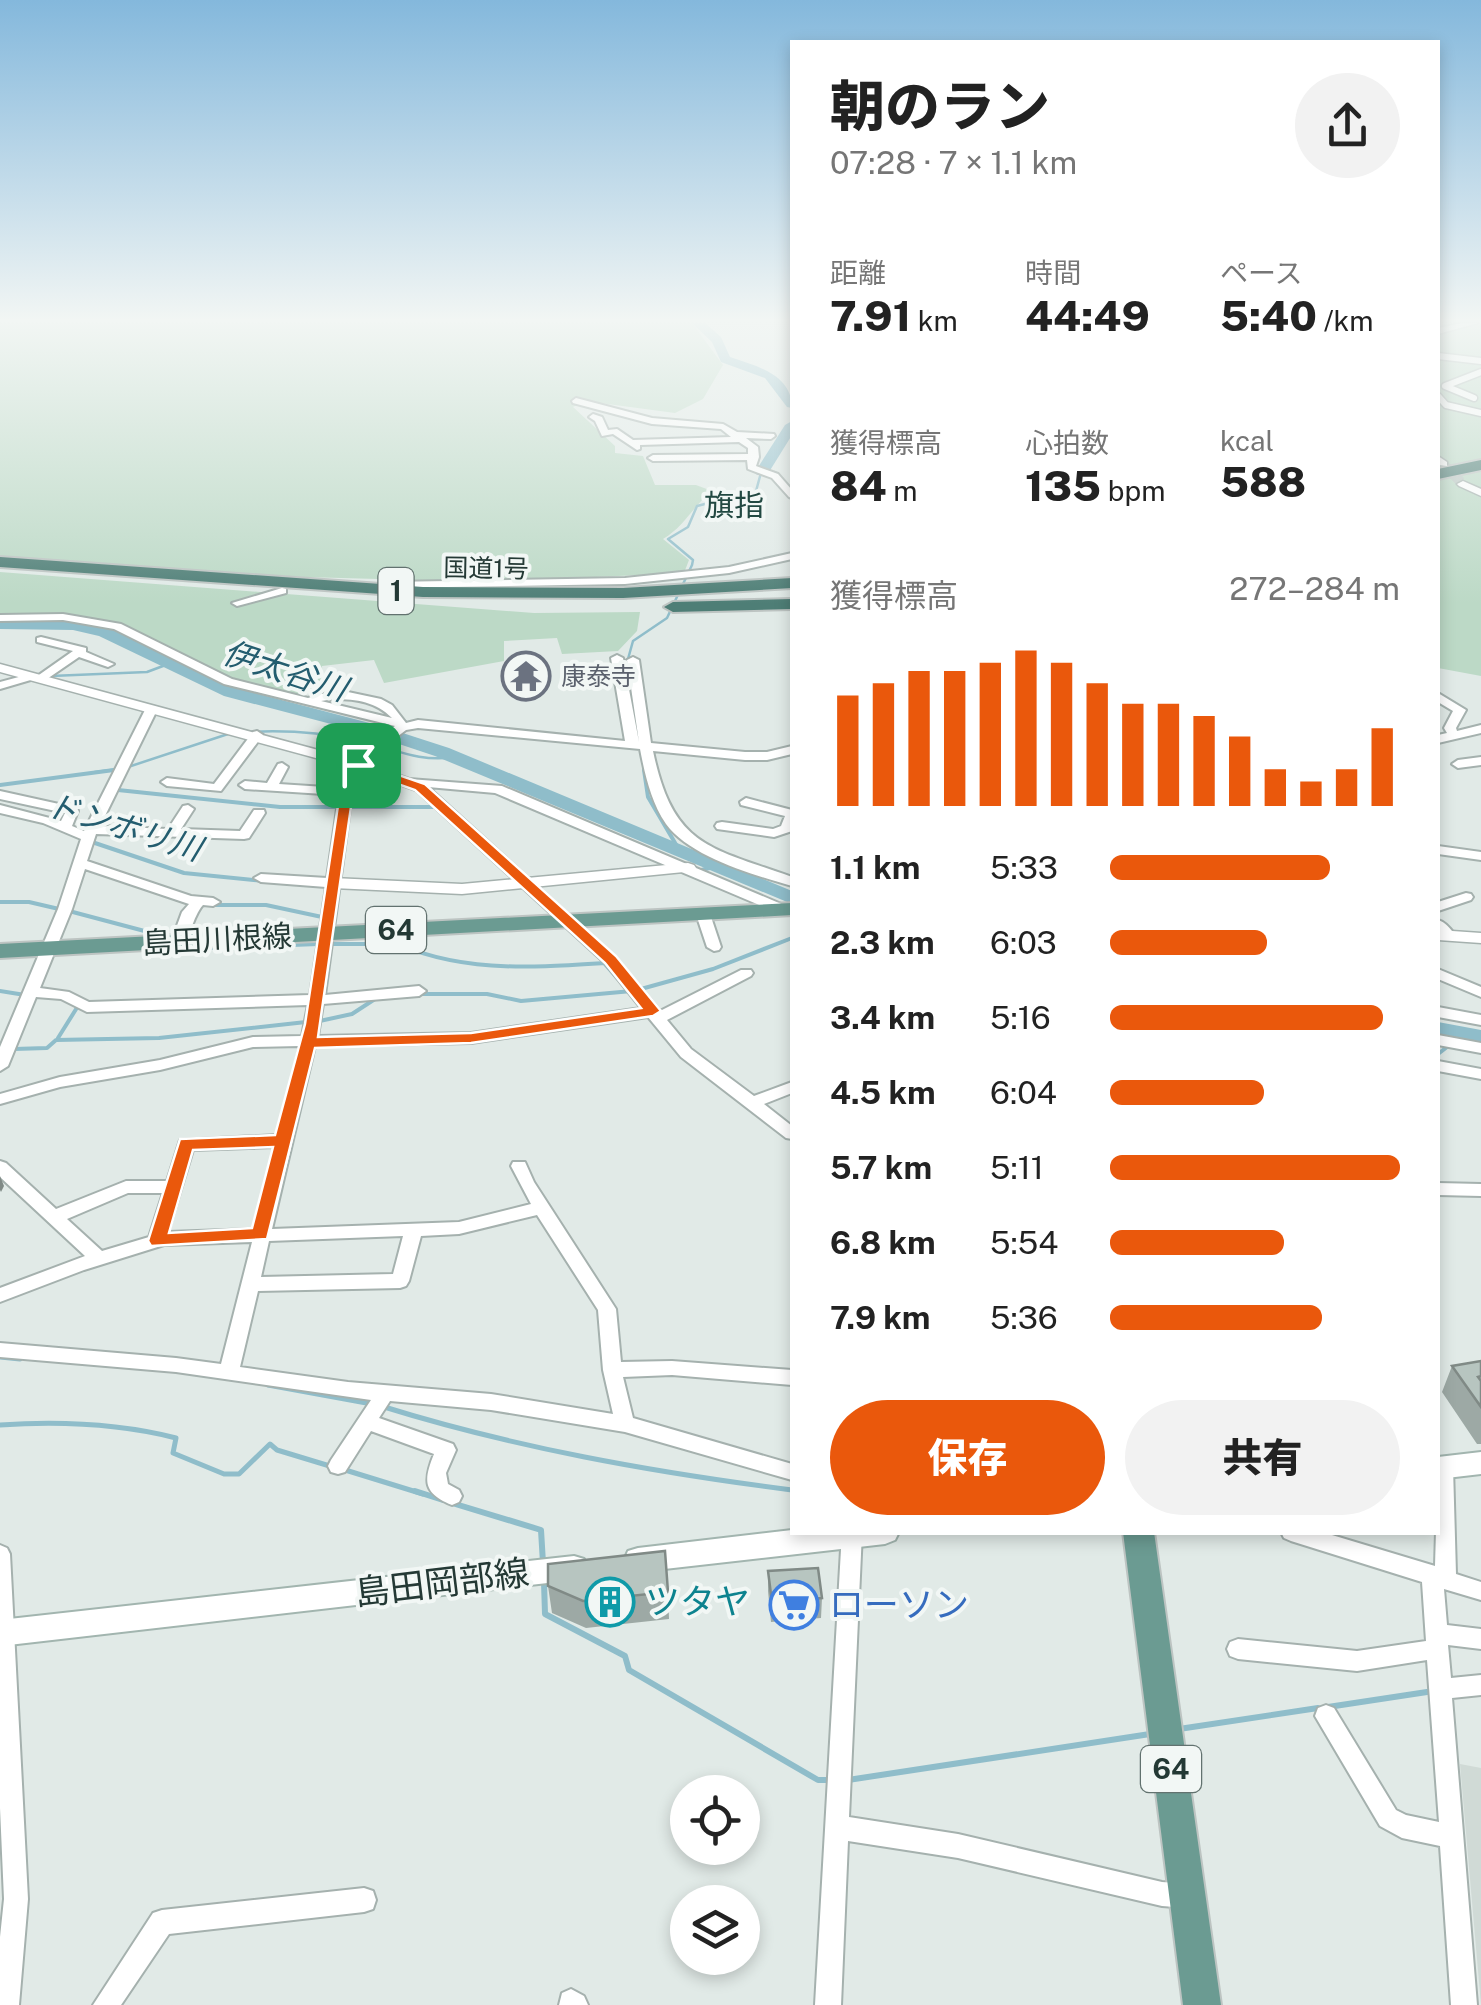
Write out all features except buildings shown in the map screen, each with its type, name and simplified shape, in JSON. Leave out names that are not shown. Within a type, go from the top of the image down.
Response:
[{"type":"highway","points":[[1440,466],[1481,465]]},
{"type":"highway","points":[[372,590],[564,588],[738,576],[780,569],[790,562]]},
{"type":"highway","name":"国道1号","points":[[0,564],[372,590],[570,594],[790,586]]},
{"type":"highway","name":"国道1号","points":[[0,564],[318,590],[570,601],[790,586]]},
{"type":"highway","points":[[318,590],[554,608],[790,604]]},
{"type":"main road","name":"島田川根線","points":[[0,951],[178,942],[325,942],[567,921],[789,910]]},
{"type":"main road","points":[[1440,1467],[1481,1463]]},
{"type":"main road","name":"島田岡部線","points":[[2,1633],[844,1535]]},
{"type":"main road","name":"64","points":[[1138,1535],[1202,2005]]},
{"type":"street","points":[[604,417],[596,418],[605,434],[664,422]]},
{"type":"street","points":[[633,417],[723,427],[753,447],[751,467],[776,476],[790,493]]},
{"type":"street","points":[[614,431],[653,462],[754,457]]},
{"type":"street","points":[[630,444],[770,439]]},
{"type":"street","points":[[1463,484],[1481,493]]},
{"type":"street","points":[[174,571],[286,584],[593,583],[790,561]]},
{"type":"street","points":[[237,603],[286,584]]},
{"type":"street","points":[[0,618],[64,617],[117,626],[200,671],[307,704],[314,698],[363,698],[390,706],[401,727]]},
{"type":"street","points":[[0,686],[35,678],[82,650],[51,639]]},
{"type":"street","points":[[78,652],[108,664]]},
{"type":"street","points":[[617,658],[632,745]]},
{"type":"street","points":[[633,660],[658,802],[676,828],[688,838],[790,881]]},
{"type":"street","points":[[0,668],[257,735],[412,782],[497,789],[789,910]]},
{"type":"street","points":[[1440,698],[1460,710],[1450,728],[1455,732]]},
{"type":"street","points":[[0,1066],[90,834],[151,710]]},
{"type":"street","points":[[230,1372],[308,1042],[346,792],[356,765],[401,727],[428,725],[745,756],[790,750]]},
{"type":"street","points":[[1440,736],[1481,729]]},
{"type":"street","points":[[167,782],[218,788],[257,735]]},
{"type":"street","points":[[1458,764],[1481,761]]},
{"type":"street","points":[[270,787],[282,768]]},
{"type":"street","points":[[412,782],[610,960],[686,1052],[790,1133]]},
{"type":"street","points":[[245,785],[346,792]]},
{"type":"street","points":[[1,790],[72,812],[65,827]]},
{"type":"street","points":[[746,802],[790,813]]},
{"type":"street","points":[[0,809],[90,834],[173,831],[244,835],[258,813]]},
{"type":"street","points":[[173,831],[188,809]]},
{"type":"street","points":[[722,826],[774,833],[787,828],[790,820]]},
{"type":"street","points":[[1440,850],[1481,845]]},
{"type":"street","points":[[262,878],[462,889],[686,867],[710,848]]},
{"type":"street","points":[[1440,850],[1481,856]]},
{"type":"street","points":[[80,864],[206,902],[182,924],[178,942]]},
{"type":"street","points":[[1440,907],[1466,897]]},
{"type":"street","points":[[703,914],[714,946]]},
{"type":"street","points":[[0,1099],[60,1082],[160,1065],[254,1042],[471,1038],[656,1014],[746,973]]},
{"type":"street","points":[[1440,975],[1481,992]]},
{"type":"street","points":[[30,992],[64,996],[87,1006],[316,1000],[420,991]]},
{"type":"street","points":[[1440,1012],[1481,1020]]},
{"type":"street","points":[[1440,1040],[1477,1047],[1481,1071],[1440,1066]]},
{"type":"street","points":[[750,1104],[790,1088]]},
{"type":"street","points":[[157,1241],[186,1144],[283,1141]]},
{"type":"street","points":[[520,1166],[526,1183],[607,1309],[612,1370],[625,1424]]},
{"type":"street","points":[[0,1167],[98,1258]]},
{"type":"street","points":[[54,1217],[126,1188],[174,1187]]},
{"type":"street","points":[[1440,1190],[1481,1190]]},
{"type":"street","points":[[0,1295],[98,1258],[157,1241],[478,1226],[543,1207]]},
{"type":"street","points":[[249,1284],[400,1280],[414,1228]]},
{"type":"street","points":[[0,1350],[491,1402],[625,1424],[790,1471]]},
{"type":"street","points":[[612,1370],[672,1368],[790,1377]]},
{"type":"street","points":[[338,1466],[386,1392]]},
{"type":"street","points":[[367,1422],[446,1450],[436,1473],[439,1489],[452,1496]]},
{"type":"street","points":[[828,2005],[852,1535]]},
{"type":"street","points":[[1301,1535],[1481,1591]]},
{"type":"street","points":[[1439,1535],[1437,1641],[1464,2005]]},
{"type":"street","points":[[0,1558],[16,1900],[6,2005]]},
{"type":"street","points":[[1238,1649],[1316,1660],[1356,1661],[1437,1641],[1481,1639]]},
{"type":"street","points":[[1440,1689],[1481,1685]]},
{"type":"street","points":[[1326,1716],[1388,1818],[1402,1826],[1451,1836]]},
{"type":"street","points":[[836,1827],[958,1846],[1162,1894],[1188,1896]]},
{"type":"street","points":[[106,2005],[162,1922],[364,1900]]},
{"type":"shaded area","points":[[1460,1764],[1481,1768],[1481,2005]]},
{"type":"green space","points":[[0,417],[583,417],[615,446],[615,453],[643,456],[655,485],[696,485],[712,491],[663,539],[689,560],[684,573],[489,582],[304,577],[0,558]]},
{"type":"green space","points":[[1440,417],[1481,417],[1481,676],[1440,668]]},
{"type":"green space","points":[[0,572],[534,613],[640,612],[637,631],[618,651],[562,654],[557,638],[504,641],[504,661],[384,683],[374,660],[322,666],[323,689],[294,695],[196,667],[145,638],[87,621],[0,615]]},
{"type":"waterway","points":[[762,472],[790,428]]},
{"type":"waterway","points":[[630,676],[628,659],[633,641],[667,618],[692,565],[693,560],[668,539],[688,527],[697,506],[756,491],[762,469]]},
{"type":"waterway","name":"伊太谷川","points":[[0,624],[73,625],[104,632],[230,692],[442,752],[790,897]]},
{"type":"waterway","points":[[51,676],[147,672],[171,663]]},
{"type":"waterway","points":[[247,732],[315,733],[416,756],[454,757]]},
{"type":"waterway","points":[[128,767],[228,734]]},
{"type":"waterway","points":[[643,759],[645,772]]},
{"type":"waterway","points":[[95,772],[119,769]]},
{"type":"waterway","points":[[0,785],[114,770]]},
{"type":"waterway","points":[[644,770],[648,797],[681,853]]},
{"type":"waterway","points":[[118,790],[280,807],[436,807]]},
{"type":"waterway","name":"ドンボリ川","points":[[89,841],[184,873],[264,881]]},
{"type":"waterway","name":"ドンボリ川","points":[[697,871],[714,867]]},
{"type":"waterway","points":[[0,902],[29,902],[59,909]]},
{"type":"waterway","points":[[209,905],[266,905],[322,917]]},
{"type":"waterway","points":[[69,911],[152,933]]},
{"type":"waterway","points":[[386,939],[439,958],[493,966],[604,963],[618,979]]},
{"type":"waterway","points":[[641,989],[713,969],[790,939]]},
{"type":"waterway","points":[[213,948],[318,944]]},
{"type":"waterway","points":[[328,944],[393,944]]},
{"type":"waterway","points":[[0,991],[25,995]]},
{"type":"waterway","points":[[418,994],[487,994],[521,1001],[632,991]]},
{"type":"waterway","points":[[315,1022],[352,1014],[375,999]]},
{"type":"waterway","points":[[58,1038],[78,1006]]},
{"type":"waterway","points":[[14,1049],[47,1048],[56,1040],[159,1038],[306,1022]]},
{"type":"waterway","name":"伊太谷川","points":[[1440,1029],[1481,1037]]},
{"type":"waterway","points":[[1440,1052],[1447,1047],[1452,1032]]},
{"type":"waterway","points":[[0,1357],[20,1359]]},
{"type":"waterway","points":[[268,1385],[372,1404]]},
{"type":"waterway","points":[[381,1406],[585,1457],[790,1490]]},
{"type":"waterway","points":[[0,1425],[88,1424],[154,1433],[176,1438],[173,1453],[224,1474],[239,1474],[270,1444],[277,1450],[333,1467]]},
{"type":"waterway","points":[[342,1469],[423,1494]]},
{"type":"waterway","points":[[415,1491],[443,1500]]},
{"type":"waterway","points":[[452,1503],[541,1530],[543,1563]]},
{"type":"waterway","points":[[544,1582],[545,1614],[625,1656],[629,1670],[818,1780],[829,1780]]},
{"type":"waterway","points":[[1328,1707],[1427,1692]]},
{"type":"waterway","points":[[1179,1729],[1318,1708]]},
{"type":"waterway","points":[[848,1780],[1150,1734]]},
{"type":"tunnel","points":[[1443,464],[1463,484]]},
{"type":"place","name":"康泰寺","points":[[526,676]]},
{"type":"place","name":"ツタヤ","points":[[610,1602]]},
{"type":"place","name":"ローソン","points":[[794,1605]]},
{"type":"district","name":"旗指","points":[[734,506]]},
{"type":"route","points":[[358,765],[348,779],[313,1024],[308,1042],[283,1141],[186,1144],[157,1241],[260,1234],[308,1042],[471,1038],[653,1011],[610,960],[420,787],[358,765]]}]
